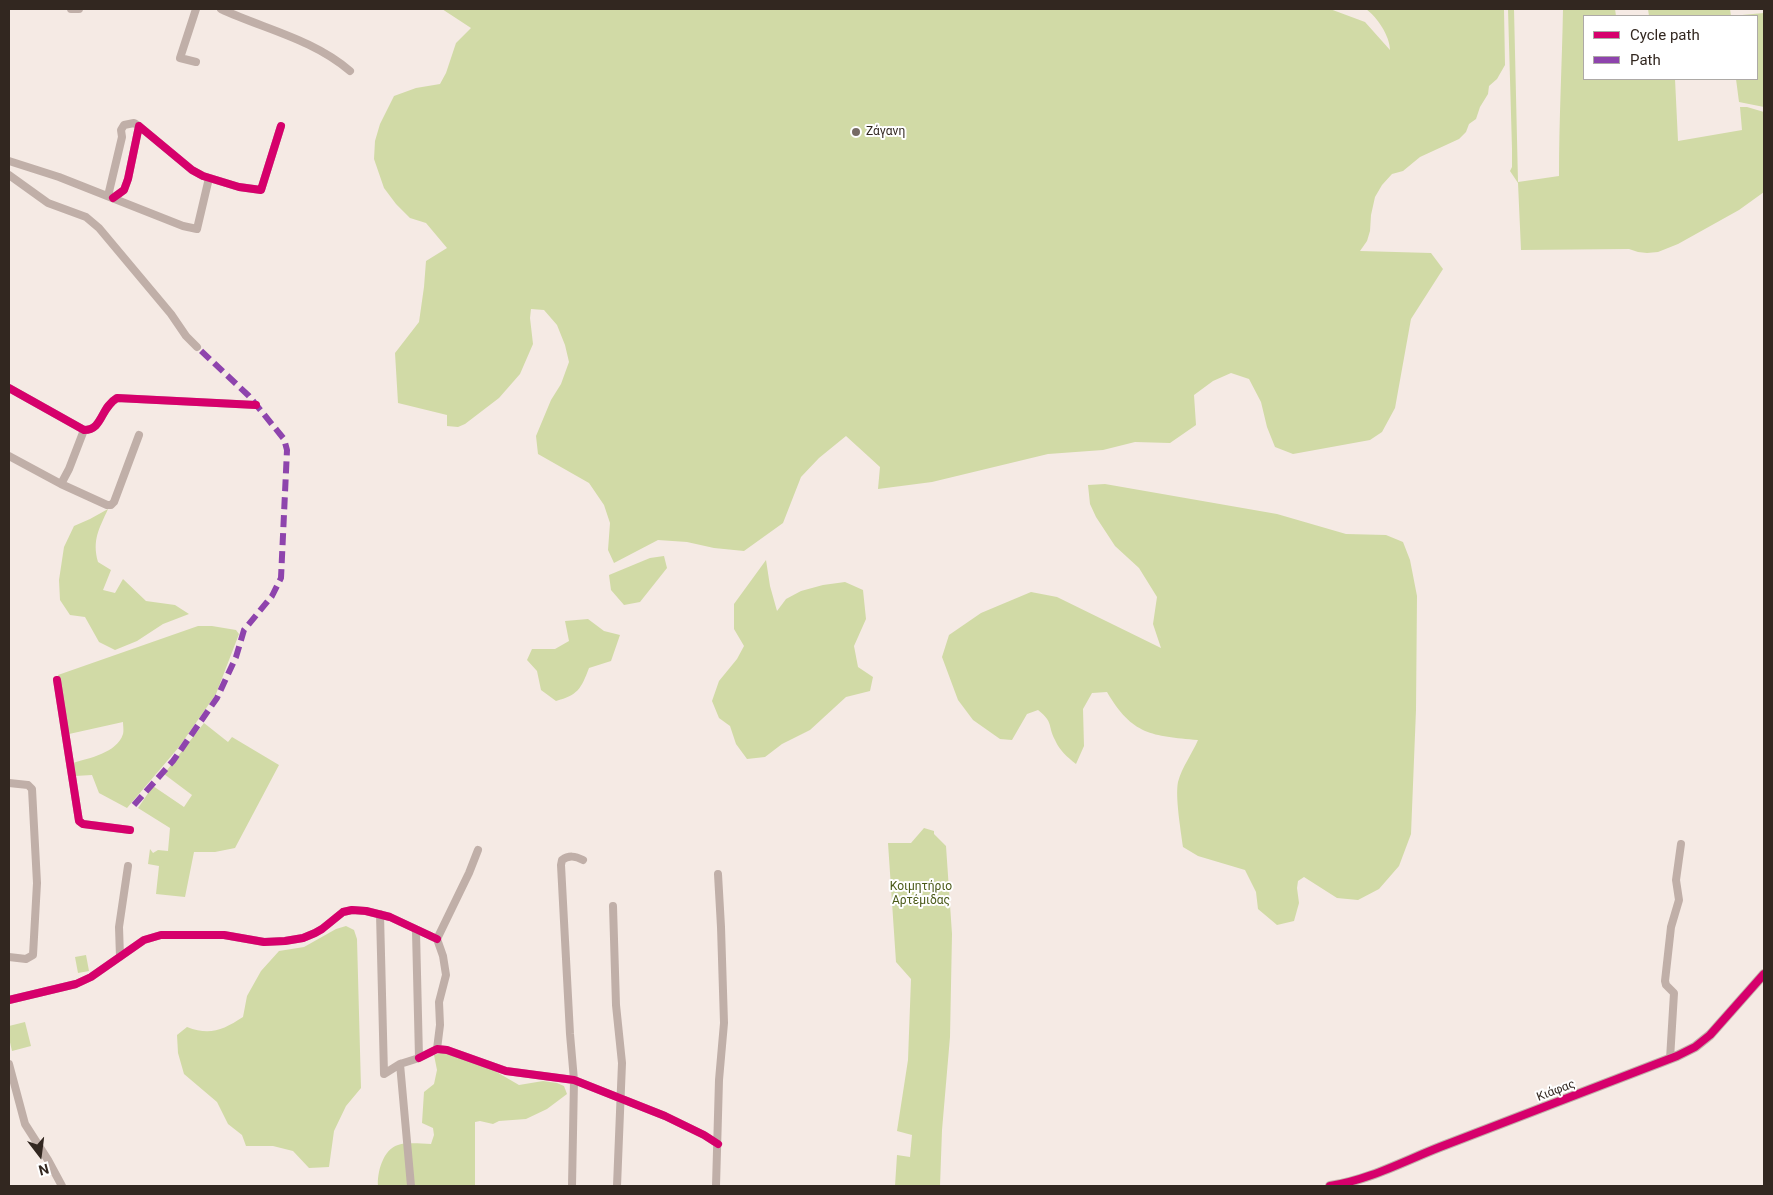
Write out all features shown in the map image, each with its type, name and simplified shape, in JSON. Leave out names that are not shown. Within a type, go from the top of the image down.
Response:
[{"type":"street","points":[[71,9],[79,9]]},
{"type":"street","points":[[196,9],[180,58],[196,62]]},
{"type":"street","points":[[221,9],[304,41],[341,63],[350,71]]},
{"type":"street","points":[[111,197],[122,137],[121,130],[124,125],[134,123],[139,126],[192,170],[209,178],[239,187],[261,190],[280,126]]},
{"type":"street","points":[[111,197],[124,190],[139,126]]},
{"type":"street","points":[[9,161],[59,177],[182,226],[197,230],[209,178]]},
{"type":"street","points":[[9,175],[48,203],[86,217],[99,228],[197,347]]},
{"type":"street","points":[[9,388],[84,430],[89,430],[98,425],[107,405],[117,398],[256,405]]},
{"type":"street","points":[[61,484],[84,430]]},
{"type":"street","points":[[9,456],[61,484],[107,505],[111,505],[114,502],[139,435]]},
{"type":"street","points":[[57,680],[78,821],[83,824],[130,830]]},
{"type":"street","points":[[9,783],[28,785],[32,789],[37,883],[33,955],[26,959],[9,957]]},
{"type":"street","points":[[1670,1059],[1674,993],[1665,982],[1670,927],[1679,900],[1676,880],[1681,844]]},
{"type":"street","points":[[436,939],[478,850]]},
{"type":"street","points":[[572,1186],[574,1080],[561,865],[562,860],[566,857],[577,857],[583,860]]},
{"type":"street","points":[[120,957],[119,927],[128,866]]},
{"type":"street","points":[[716,1186],[719,1080],[724,1023],[722,935],[718,874]]},
{"type":"street","points":[[613,906],[616,1005],[622,1063],[618,1186]]},
{"type":"street","points":[[9,1000],[76,984],[91,977],[144,940],[161,935],[224,935],[275,942],[303,938],[315,933],[343,912],[366,911],[390,917],[436,939],[443,956],[446,975],[439,1002],[440,1025],[437,1049]]},
{"type":"street","points":[[380,914],[384,1074],[400,1064],[419,1058],[437,1049],[447,1050],[506,1070],[574,1080],[621,1098],[704,1135],[718,1144]]},
{"type":"street","points":[[416,931],[419,1058]]},
{"type":"street","name":"Κιάφας","points":[[1330,1186],[1348,1185],[1670,1059],[1695,1047],[1710,1035],[1764,974]]},
{"type":"street","points":[[9,1064],[25,1124],[62,1186]]},
{"type":"street","points":[[400,1064],[411,1186]]},
{"type":"green space","points":[[442,9],[1330,9],[1365,22],[1390,50],[1388,39],[1382,27],[1366,9],[1504,9],[1505,65],[1497,79],[1489,86],[1488,94],[1480,107],[1476,119],[1469,124],[1466,132],[1459,139],[1420,157],[1403,171],[1392,174],[1382,185],[1375,197],[1370,231],[1367,241],[1360,251],[1431,253],[1443,269],[1411,319],[1395,408],[1382,432],[1370,440],[1293,454],[1275,447],[1267,427],[1261,402],[1249,379],[1231,373],[1213,381],[1194,395],[1196,425],[1170,443],[1135,442],[1103,450],[1048,454],[932,482],[878,489],[880,467],[846,436],[819,458],[801,477],[783,523],[744,551],[714,548],[687,542],[658,540],[614,563],[608,550],[610,523],[604,505],[589,483],[538,454],[536,436],[551,400],[561,384],[569,362],[557,325],[544,310],[531,309],[530,318],[533,344],[520,374],[499,398],[465,424],[458,427],[447,426],[447,415],[398,403],[395,353],[419,322],[426,261],[447,248],[426,223],[410,218],[384,188],[374,159],[375,141],[380,124],[394,96],[416,88],[440,84],[446,73],[456,43],[471,28]]},
{"type":"green space","points":[[1508,9],[1514,9],[1518,182],[1559,176],[1563,9],[1615,9],[1616,15],[1583,15],[1583,80],[1675,80],[1678,141],[1742,130],[1740,107],[1764,112],[1764,192],[1739,210],[1678,244],[1658,252],[1647,253],[1629,249],[1521,250],[1518,183],[1510,171],[1512,167]]},
{"type":"green space","points":[[1648,9],[1730,9],[1731,15],[1649,15]]},
{"type":"green space","points":[[1764,13],[1764,107],[1739,102],[1736,80],[1758,80],[1758,15],[1742,15]]},
{"type":"green space","points":[[1105,484],[1277,514],[1346,534],[1386,535],[1403,542],[1410,560],[1417,596],[1416,710],[1411,834],[1399,866],[1379,889],[1358,900],[1337,898],[1304,877],[1298,881],[1299,903],[1294,921],[1277,925],[1258,909],[1256,892],[1245,870],[1198,856],[1183,847],[1177,788],[1182,771],[1198,740],[1168,737],[1145,731],[1125,717],[1107,692],[1092,693],[1083,709],[1084,746],[1076,764],[1059,747],[1048,721],[1038,710],[1027,714],[1012,740],[1000,739],[973,720],[958,700],[942,657],[949,635],[981,613],[1031,592],[1057,597],[1161,648],[1153,624],[1157,597],[1139,568],[1115,546],[1090,504],[1088,485]]},
{"type":"green space","points":[[108,509],[96,541],[98,562],[111,570],[103,590],[115,593],[123,579],[146,601],[175,605],[189,614],[163,624],[137,641],[115,650],[99,642],[85,617],[70,615],[60,600],[59,580],[64,547],[74,526]]},
{"type":"green space","points":[[664,556],[667,568],[640,602],[624,605],[611,590],[609,575],[650,558]]},
{"type":"green space","points":[[766,560],[770,586],[777,611],[786,599],[801,591],[823,585],[845,582],[863,590],[866,619],[854,646],[858,667],[873,677],[870,691],[846,697],[810,730],[782,744],[765,757],[747,759],[736,744],[730,726],[719,718],[712,701],[719,681],[737,659],[744,646],[734,629],[734,604]]},
{"type":"green space","points":[[588,619],[604,631],[620,635],[611,661],[589,668],[578,690],[556,701],[541,690],[537,671],[527,660],[532,649],[555,649],[569,641],[565,621]]},
{"type":"green space","points":[[198,626],[236,630],[239,634],[216,694],[179,747],[127,808],[99,793],[92,775],[75,776],[73,763],[102,754],[115,746],[123,734],[123,722],[69,734],[58,675]]},
{"type":"green space","points":[[204,723],[228,742],[232,737],[279,765],[235,848],[215,852],[194,852],[185,897],[156,894],[159,866],[148,864],[150,849],[153,853],[158,850],[168,851],[170,828],[138,808],[153,786],[184,807],[192,795],[164,774]]},
{"type":"green space","name":"Κοιμητήριο Αρτέμιδας","points":[[924,828],[934,831],[934,834],[946,846],[952,934],[950,1037],[942,1130],[940,1186],[895,1186],[897,1155],[910,1157],[912,1135],[897,1131],[908,1060],[911,979],[896,962],[888,843],[911,843]]},
{"type":"green space","points":[[346,926],[354,930],[357,939],[361,1088],[346,1106],[334,1131],[329,1167],[309,1168],[293,1151],[273,1146],[246,1146],[242,1135],[228,1124],[217,1102],[184,1074],[178,1053],[177,1035],[187,1027],[203,1031],[216,1030],[243,1017],[247,996],[261,971],[279,951],[304,947],[336,929]]},
{"type":"green space","points":[[86,955],[89,971],[78,973],[75,957]]},
{"type":"green space","points":[[25,1022],[31,1046],[12,1051],[9,1026]]},
{"type":"green space","points":[[441,1053],[459,1056],[488,1067],[519,1085],[543,1081],[557,1083],[564,1086],[567,1094],[547,1109],[526,1119],[499,1121],[493,1124],[480,1121],[475,1122],[475,1186],[378,1186],[382,1162],[388,1151],[393,1147],[406,1144],[431,1144],[434,1135],[433,1128],[422,1123],[424,1092],[434,1084],[437,1070],[434,1055]]},
{"type":"marked path","points":[[134,805],[173,761],[217,698],[236,657],[244,630],[272,596],[281,578],[287,450],[284,439],[249,396],[197,347]]},
{"type":"cycle path","points":[[113,198],[124,190],[128,179],[139,126],[192,170],[203,176],[239,187],[261,190],[281,126]]},
{"type":"cycle path","points":[[9,388],[84,430],[95,426],[107,407],[117,398],[256,405]]},
{"type":"cycle path","points":[[57,680],[79,821],[83,824],[130,830]]},
{"type":"cycle path","points":[[9,1000],[76,984],[91,977],[144,940],[161,935],[224,935],[264,942],[285,941],[303,938],[315,933],[343,912],[352,910],[366,911],[390,917],[437,939]]},
{"type":"cycle path","points":[[1330,1186],[1372,1175],[1677,1056],[1695,1047],[1710,1035],[1764,974]]},
{"type":"cycle path","points":[[419,1058],[437,1049],[447,1050],[506,1071],[574,1080],[665,1116],[718,1144]]},
{"type":"place","name":"Ζάγανη","points":[[856,132]]}]
